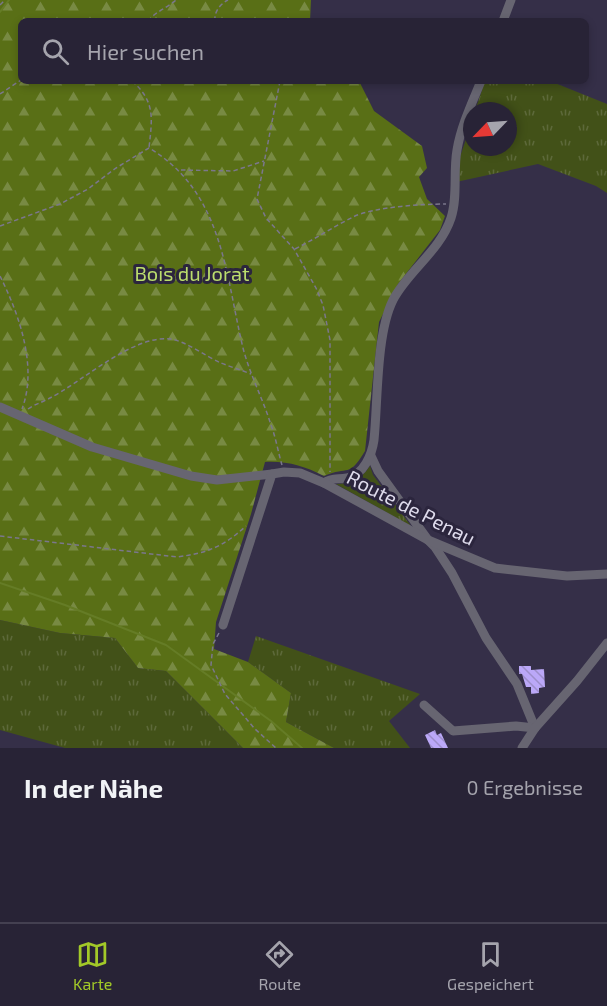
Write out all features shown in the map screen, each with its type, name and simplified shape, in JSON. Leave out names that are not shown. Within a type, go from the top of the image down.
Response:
[{"type":"street","points":[[504,18],[511,0]]},
{"type":"street","points":[[327,481],[354,476],[371,456],[382,341],[388,313],[400,288],[444,233],[451,218],[457,148],[480,84]]},
{"type":"street","name":"Route de Penau","points":[[0,408],[92,447],[191,476],[217,480],[284,472],[300,473],[327,481],[428,540],[495,568],[567,576],[607,574]]},
{"type":"street","points":[[371,456],[378,471],[452,573],[486,638],[517,684],[535,728]]},
{"type":"street","points":[[223,624],[256,517],[272,474]]},
{"type":"street","points":[[522,748],[535,728],[607,643]]},
{"type":"street","points":[[424,705],[453,731],[516,726],[535,728]]},
{"type":"path","points":[[0,5],[5,0]]},
{"type":"path","points":[[150,18],[176,0]]},
{"type":"path","points":[[214,18],[218,9],[228,0]]},
{"type":"path","points":[[0,94],[18,82]]},
{"type":"path","points":[[135,84],[143,92],[152,114],[149,148]]},
{"type":"path","points":[[279,84],[266,160],[257,193],[259,207],[294,249],[316,288],[323,306],[330,340],[327,481]]},
{"type":"path","points":[[149,148],[180,170],[197,193],[216,231],[226,264],[243,348],[272,426],[284,472]]},
{"type":"path","points":[[0,226],[60,204],[88,189],[116,168],[149,148]]},
{"type":"path","points":[[180,170],[233,171],[266,160]]},
{"type":"path","points":[[294,249],[354,216],[429,204],[454,204]]},
{"type":"path","points":[[0,276],[15,306],[26,345],[27,396],[20,415]]},
{"type":"path","points":[[20,415],[35,403],[48,399],[134,347],[155,339],[173,339],[222,363],[251,374]]},
{"type":"path","points":[[0,536],[177,557],[201,554],[226,543],[256,517]]},
{"type":"path","points":[[223,624],[213,644],[211,665],[224,691],[255,729],[276,748]]},
{"type":"green space","name":"Bois du Jorat","points":[[0,0],[311,0],[310,18],[18,18],[18,84],[360,84],[374,111],[422,146],[427,168],[419,177],[427,199],[445,216],[440,230],[398,284],[379,322],[365,451],[355,465],[348,470],[324,476],[296,465],[265,462],[251,514],[216,622],[214,649],[248,662],[291,693],[286,722],[334,748],[243,748],[166,671],[138,668],[115,638],[60,633],[0,620]]},
{"type":"green space","points":[[484,84],[557,84],[607,104],[607,193],[596,186],[538,164],[456,182],[455,172],[463,148],[463,156],[517,156],[517,102],[478,102]]},
{"type":"green space","points":[[370,466],[373,475],[411,526],[336,484],[355,480],[363,475]]},
{"type":"green space","points":[[0,620],[60,633],[115,638],[138,668],[166,671],[243,748],[65,748],[0,730]]},
{"type":"green space","points":[[256,636],[420,694],[389,721],[410,748],[334,748],[286,722],[291,693],[248,662]]},
{"type":"building","points":[[519,666],[531,666],[531,670],[544,669],[545,687],[539,688],[539,693],[531,694],[531,687],[526,687],[522,674],[519,674]]},
{"type":"building","points":[[435,730],[437,735],[441,733],[448,748],[431,748],[425,735]]},
{"type":"waterway","points":[[0,12],[9,0]]},
{"type":"waterway","points":[[0,583],[65,605],[166,645],[271,721],[302,748]]}]
